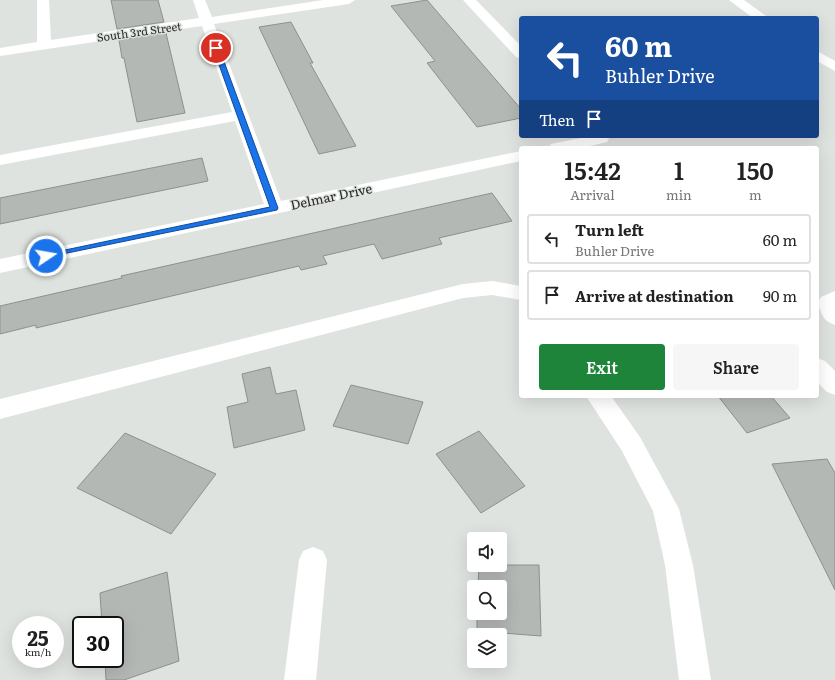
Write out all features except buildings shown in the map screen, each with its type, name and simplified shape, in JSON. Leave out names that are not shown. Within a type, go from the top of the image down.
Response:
[{"type":"street","points":[[43,0],[44,45]]},
{"type":"street","points":[[199,0],[274,208]]},
{"type":"street","name":"South 3rd Street","points":[[0,52],[349,0]]},
{"type":"street","points":[[469,0],[519,52]]},
{"type":"street","points":[[735,0],[759,16]]},
{"type":"street","points":[[819,56],[835,66]]},
{"type":"street","points":[[0,160],[241,116]]},
{"type":"street","points":[[570,146],[603,141]]},
{"type":"street","name":"Delmar Drive","points":[[0,266],[519,156]]},
{"type":"street","points":[[0,409],[463,292],[492,288],[519,293]]},
{"type":"street","points":[[835,298],[828,302],[831,313],[835,317]]},
{"type":"street","points":[[819,369],[835,386]]},
{"type":"street","points":[[599,398],[631,444],[666,510],[679,565],[695,680]]},
{"type":"street","points":[[300,680],[313,560]]},
{"type":"route","points":[[46,256],[274,208],[216,48]]}]
